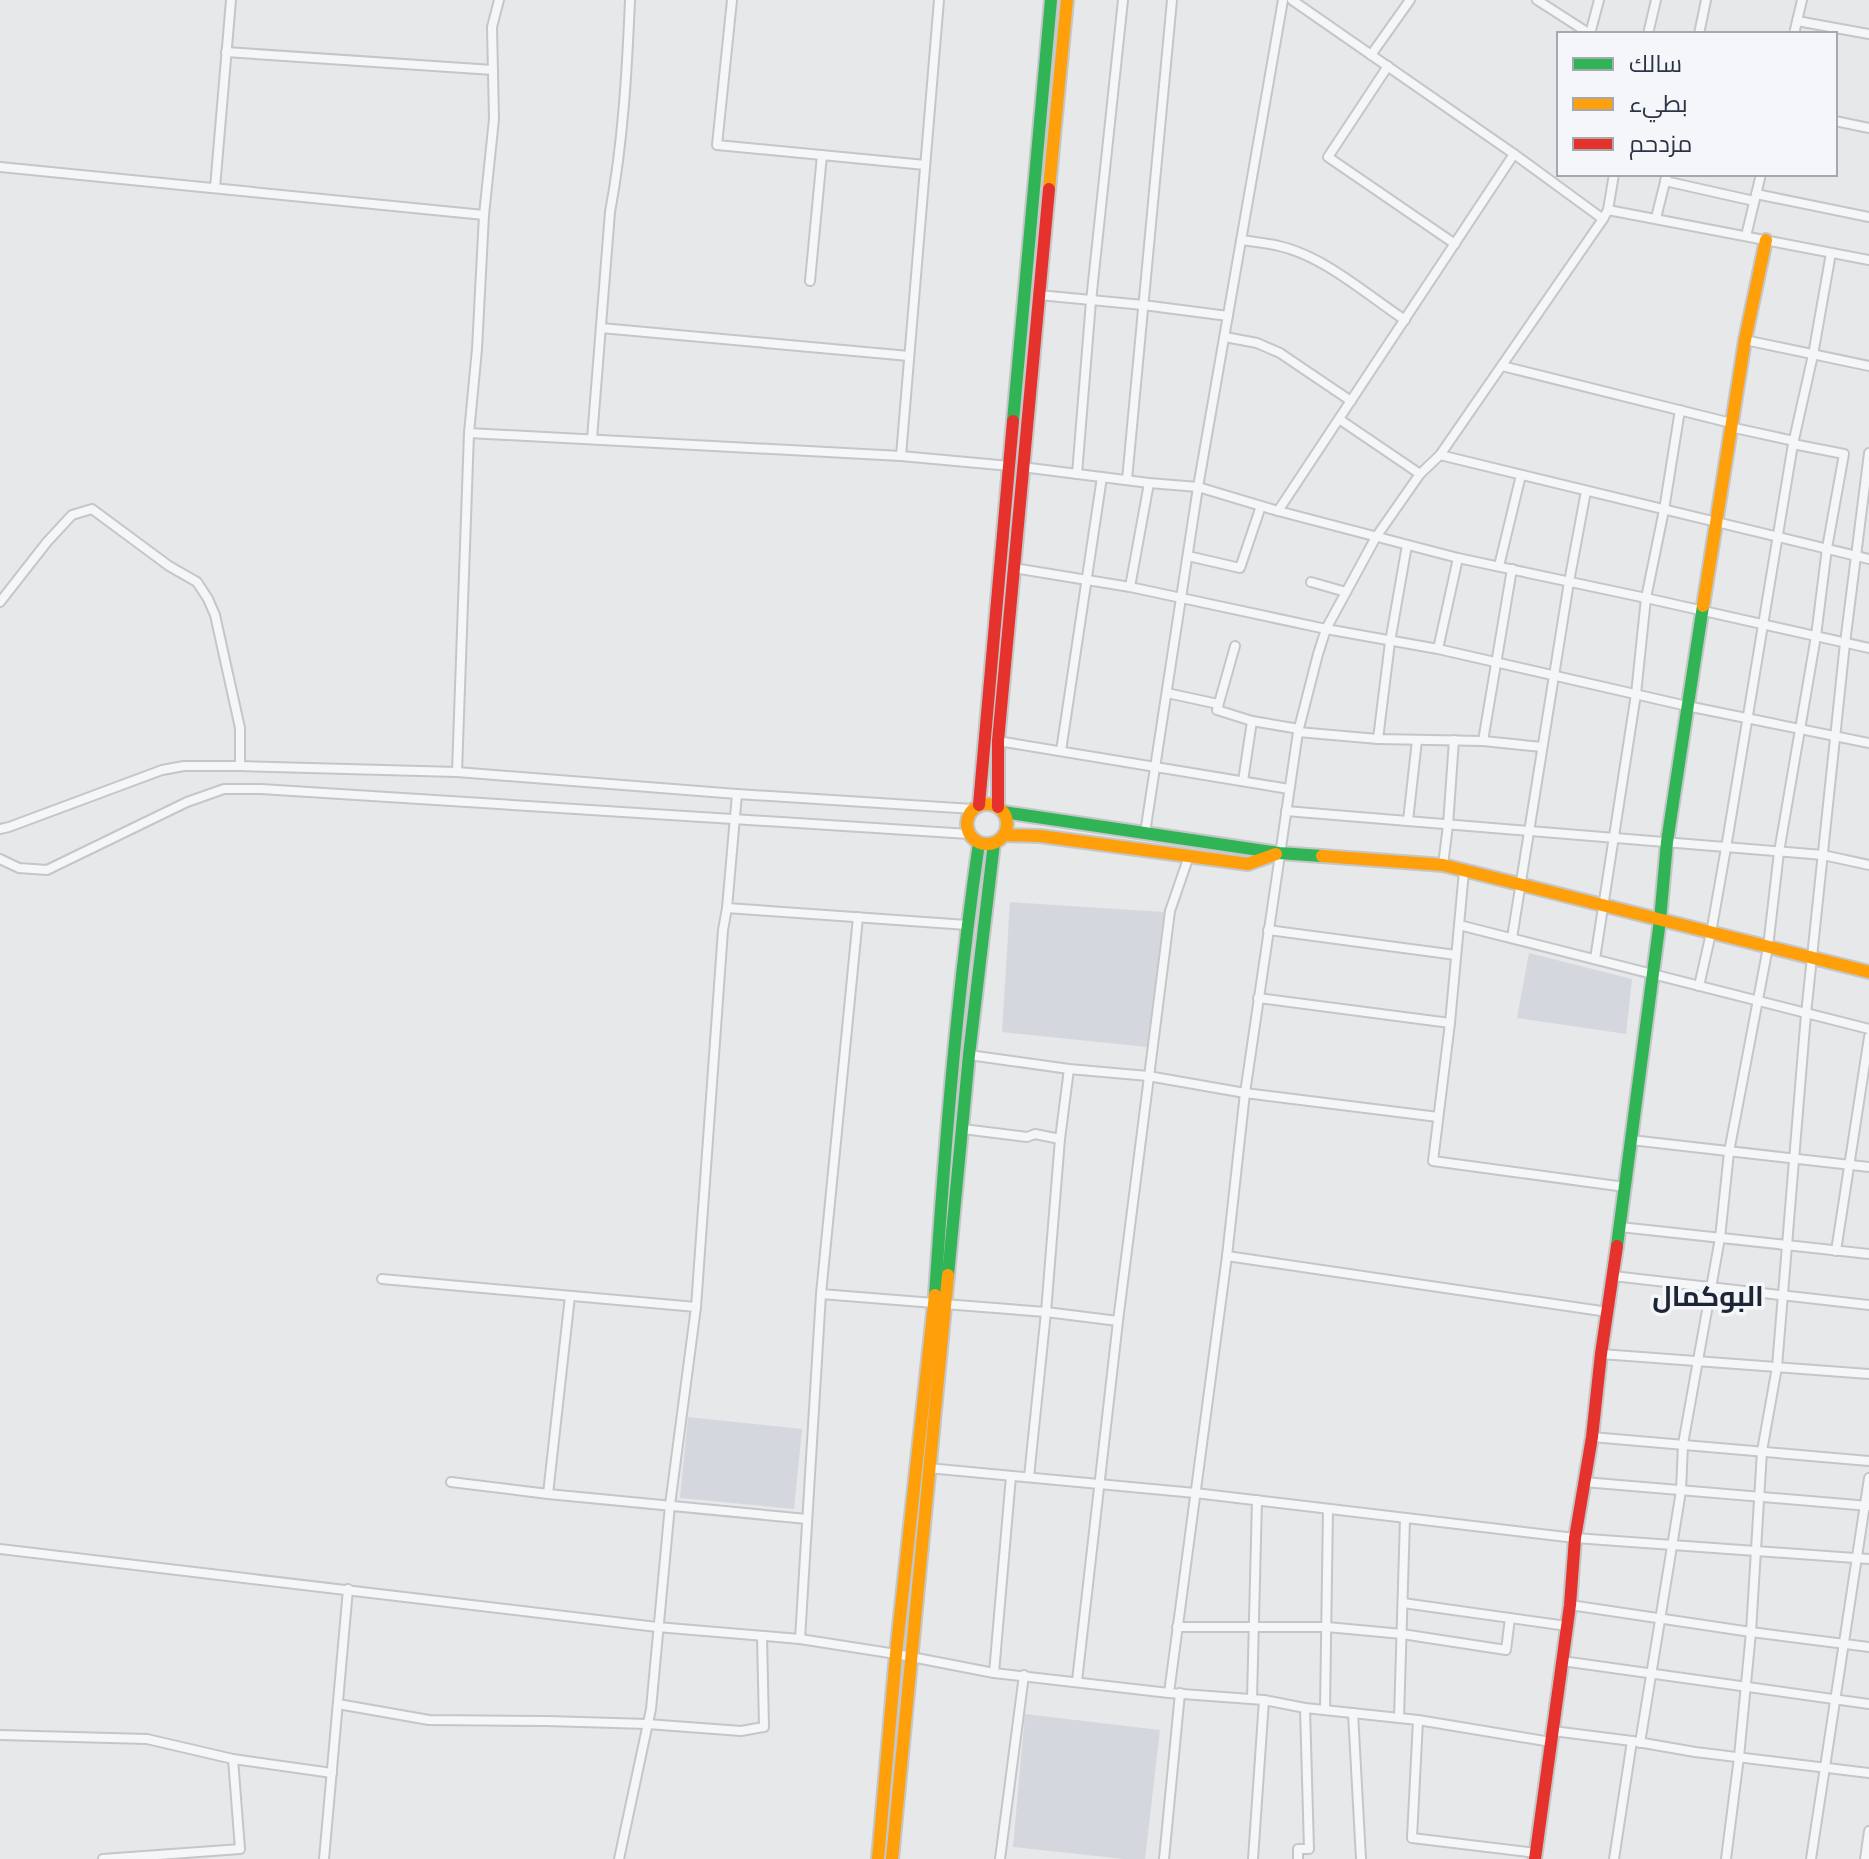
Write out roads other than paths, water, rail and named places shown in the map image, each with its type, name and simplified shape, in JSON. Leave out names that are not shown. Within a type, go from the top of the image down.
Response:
[{"type":"street","points":[[215,188],[231,0]]},
{"type":"street","points":[[457,772],[469,433],[494,119],[492,27],[499,0]]},
{"type":"street","points":[[592,439],[610,212],[621,138],[630,0]]},
{"type":"street","points":[[732,0],[717,145],[925,165]]},
{"type":"street","points":[[901,456],[939,0]]},
{"type":"street","points":[[878,1859],[896,1654],[963,1129],[969,1055],[999,839],[1007,823],[1001,809],[998,741],[1014,568],[1016,466],[1051,0]]},
{"type":"street","points":[[892,1859],[928,1468],[947,1117],[974,838],[967,821],[976,807],[1039,295],[1067,0]]},
{"type":"street","points":[[1077,474],[1091,301],[1123,0]]},
{"type":"street","points":[[1127,480],[1172,0]]},
{"type":"street","points":[[1145,833],[1198,487],[1283,0]]},
{"type":"street","points":[[1292,0],[1605,214],[1656,218],[1869,260]]},
{"type":"street","points":[[1371,55],[1410,0]]},
{"type":"street","points":[[1591,32],[1599,0]]},
{"type":"street","points":[[1648,32],[1656,0]]},
{"type":"street","points":[[1699,32],[1706,0]]},
{"type":"street","points":[[1794,32],[1802,0]]},
{"type":"street","points":[[1542,1],[1587,32]]},
{"type":"street","points":[[1797,21],[1869,34]]},
{"type":"street","points":[[226,52],[493,70]]},
{"type":"street","points":[[1388,66],[1328,157],[1455,244]]},
{"type":"street","points":[[1837,121],[1869,128]]},
{"type":"street","points":[[1278,511],[1514,154]]},
{"type":"street","points":[[810,281],[822,155]]},
{"type":"street","points":[[0,167],[484,215]]},
{"type":"street","points":[[1169,1693],[1258,998],[1298,731],[1318,654],[1326,629],[1376,537],[1420,474],[1440,455],[1605,214],[1614,176]]},
{"type":"street","points":[[1746,236],[1760,176]]},
{"type":"street","points":[[1656,218],[1666,178],[1755,198],[1869,217]]},
{"type":"street","points":[[1242,240],[1280,246],[1305,255],[1405,320]]},
{"type":"street","points":[[1418,1720],[1412,1838],[1535,1856],[1570,1605],[1575,1538],[1592,1437],[1653,974],[1667,842],[1730,425],[1766,240]]},
{"type":"street","points":[[1699,986],[1726,848],[1794,443],[1831,253]]},
{"type":"street","points":[[1039,295],[1228,316]]},
{"type":"street","points":[[601,328],[909,356]]},
{"type":"street","points":[[1225,337],[1257,343],[1280,353],[1351,401]]},
{"type":"street","points":[[1745,340],[1869,366]]},
{"type":"street","points":[[1502,366],[1844,454],[1779,852],[1768,947],[1729,1152],[1720,1238],[1683,1444],[1681,1491],[1652,1674],[1614,1859]]},
{"type":"street","points":[[1595,959],[1636,694],[1646,598],[1680,410]]},
{"type":"street","points":[[1339,419],[1420,474]]},
{"type":"street","points":[[469,433],[901,456],[1198,487],[1458,558],[1869,648]]},
{"type":"street","points":[[1726,1859],[1751,1632],[1762,1451],[1777,1367],[1806,1014],[1845,643],[1867,490],[1869,453]]},
{"type":"street","points":[[1440,455],[1869,559]]},
{"type":"street","points":[[1499,566],[1521,475]]},
{"type":"street","points":[[1061,751],[1102,477]]},
{"type":"street","points":[[1130,587],[1149,483]]},
{"type":"street","points":[[1512,938],[1586,491]]},
{"type":"street","points":[[1188,556],[1240,568],[1261,506]]},
{"type":"street","points":[[0,602],[72,515],[92,509],[169,566],[197,582],[208,599],[215,615],[240,728],[240,766]]},
{"type":"street","points":[[1378,739],[1390,642],[1407,545]]},
{"type":"street","points":[[1438,649],[1458,558]]},
{"type":"street","points":[[1014,568],[1130,587],[1390,642],[1438,649],[1687,706],[1869,743]]},
{"type":"street","points":[[1483,741],[1512,569]]},
{"type":"street","points":[[1311,582],[1346,592]]},
{"type":"street","points":[[1235,646],[1217,710],[1298,731],[1378,739],[1483,741],[1542,747]]},
{"type":"street","points":[[1167,693],[1218,704]]},
{"type":"street","points":[[1243,781],[1252,721]]},
{"type":"street","points":[[1408,821],[1417,740]]},
{"type":"street","points":[[1443,865],[1454,740]]},
{"type":"street","points":[[998,741],[1289,789]]},
{"type":"street","points":[[0,829],[162,770],[184,766],[457,772],[737,794],[976,807],[992,804],[1001,809],[1279,853],[1443,865],[1869,972]]},
{"type":"street","points":[[0,859],[19,868],[47,870],[187,802],[224,789],[734,818],[974,838],[1040,836],[1248,864],[1279,853]]},
{"type":"street","points":[[619,1859],[651,1709],[670,1505],[696,1307],[723,930],[737,794]]},
{"type":"street","points":[[1286,811],[1823,855],[1869,865]]},
{"type":"street","points":[[1077,1681],[1118,1321],[1170,911],[1189,856]]},
{"type":"street","points":[[1464,871],[1433,1161],[1625,1187]]},
{"type":"street","points":[[727,908],[967,925]]},
{"type":"street","points":[[800,1639],[821,1294],[858,917]]},
{"type":"street","points":[[1459,925],[1869,1029]]},
{"type":"street","points":[[1268,930],[1456,955]]},
{"type":"street","points":[[1258,998],[1450,1023]]},
{"type":"street","points":[[1836,1251],[1869,1037]]},
{"type":"street","points":[[969,1055],[1148,1076],[1245,1093],[1438,1117]]},
{"type":"street","points":[[1029,1477],[1069,1069]]},
{"type":"street","points":[[963,1129],[1027,1137],[1035,1134],[1060,1139]]},
{"type":"street","points":[[1631,1140],[1869,1167]]},
{"type":"street","points":[[1620,1227],[1869,1254]]},
{"type":"street","points":[[1227,1256],[1608,1312]]},
{"type":"street","points":[[1613,1276],[1869,1305]]},
{"type":"street","points":[[382,1279],[696,1307]]},
{"type":"street","points":[[821,1294],[1046,1312],[1118,1321]]},
{"type":"street","points":[[548,1494],[570,1296]]},
{"type":"street","points":[[1601,1354],[1869,1374]]},
{"type":"street","points":[[1592,1437],[1869,1461]]},
{"type":"street","points":[[928,1468],[1195,1493],[1575,1538],[1869,1559]]},
{"type":"street","points":[[994,1673],[1011,1476]]},
{"type":"street","points":[[1811,1859],[1869,1478]]},
{"type":"street","points":[[451,1482],[807,1519]]},
{"type":"street","points":[[1584,1482],[1867,1506]]},
{"type":"street","points":[[1252,1699],[1257,1500]]},
{"type":"street","points":[[1325,1709],[1328,1509]]},
{"type":"street","points":[[1399,1718],[1405,1518]]},
{"type":"street","points":[[0,1549],[657,1627],[800,1639],[994,1673],[1169,1693],[1264,1700],[1305,1708],[1552,1737],[1636,1742],[1869,1773]]},
{"type":"street","points":[[324,1859],[348,1589]]},
{"type":"street","points":[[1403,1603],[1567,1626]]},
{"type":"street","points":[[1570,1605],[1869,1647]]},
{"type":"street","points":[[1177,1627],[1327,1627],[1402,1634],[1506,1650],[1510,1618]]},
{"type":"street","points":[[338,1704],[429,1720],[647,1724],[741,1731],[764,1727],[762,1636]]},
{"type":"street","points":[[1562,1661],[1869,1704]]},
{"type":"street","points":[[1000,1859],[1024,1675]]},
{"type":"street","points":[[1164,1859],[1180,1693]]},
{"type":"street","points":[[1253,1859],[1264,1700]]},
{"type":"street","points":[[1298,1859],[1298,1849],[1309,1849],[1305,1708]]},
{"type":"street","points":[[1353,1713],[1361,1859]]},
{"type":"street","points":[[0,1735],[147,1739],[233,1759],[332,1773]]},
{"type":"street","points":[[103,1859],[240,1849],[233,1759]]},
{"type":"street","points":[[1865,1859],[1869,1831]]},
{"type":"street","points":[[1475,1859],[1477,1846]]},
{"type":"district","name":"البوكمال","points":[[1708,1296]]}]
